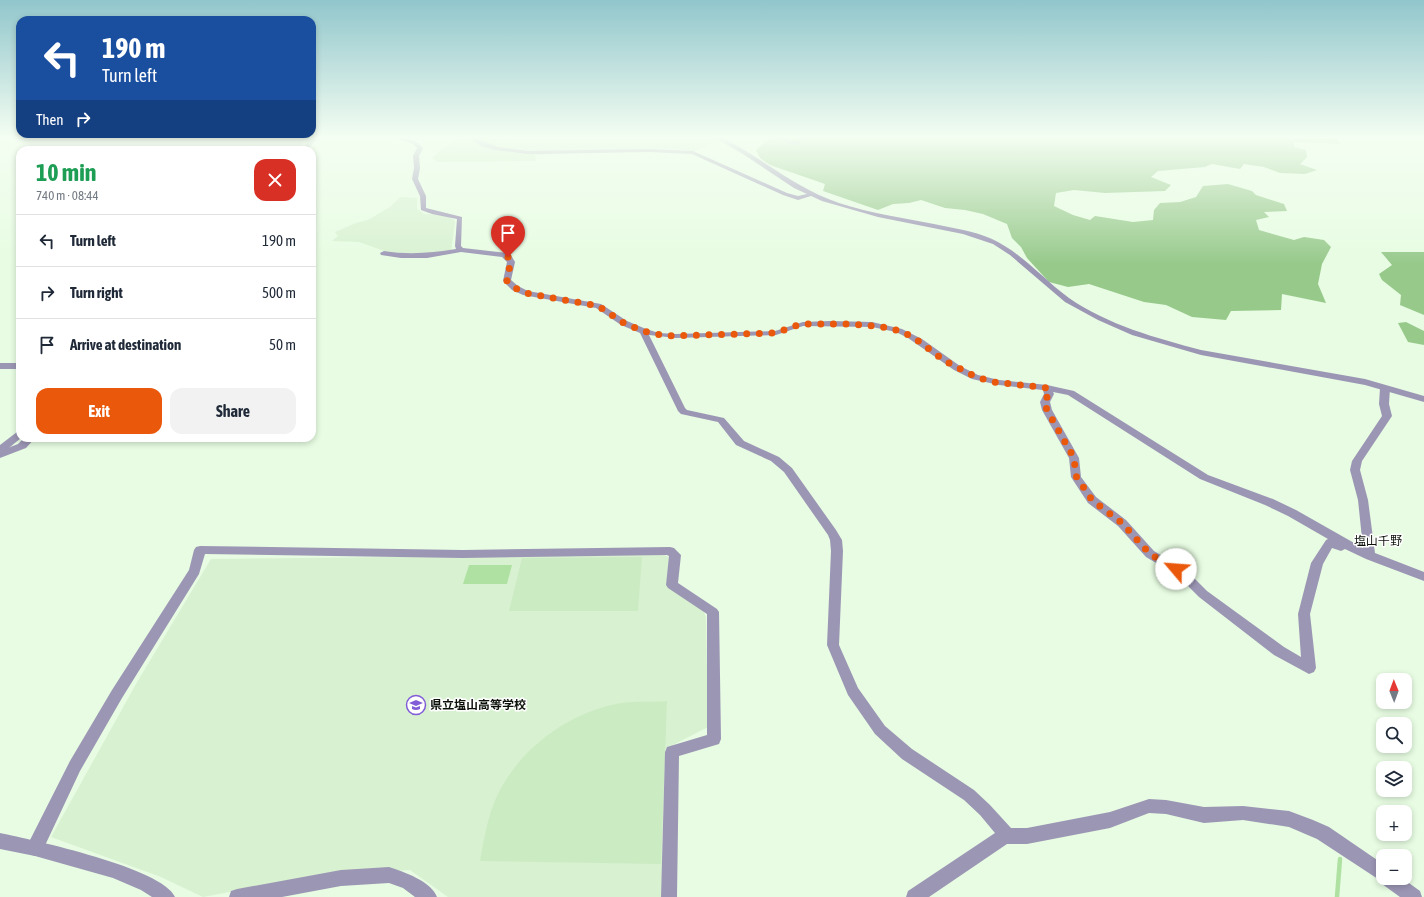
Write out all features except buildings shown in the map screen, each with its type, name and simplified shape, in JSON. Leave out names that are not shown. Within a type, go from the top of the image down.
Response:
[{"type":"street","points":[[416,180],[423,196],[423,208],[431,212],[460,218],[458,246],[461,250]]},
{"type":"street","points":[[753,180],[798,198],[811,195]]},
{"type":"street","points":[[784,180],[811,195],[861,212],[963,232],[995,243],[1010,252],[1058,294],[1117,326],[1145,337],[1226,359],[1344,378],[1424,399]]},
{"type":"street","points":[[384,253],[401,256],[427,256],[461,250],[504,255],[508,257],[511,262],[507,281],[519,290],[598,306],[624,323],[643,331],[659,335],[676,336],[776,333],[803,324],[852,324],[883,327],[900,331],[913,337],[945,361],[976,377],[993,382],[1062,390],[1076,395],[1194,472],[1292,513],[1354,549],[1424,577]]},
{"type":"street","points":[[643,331],[681,409],[688,414],[722,420],[726,423],[740,443],[782,464],[788,470],[832,533],[836,540],[837,551],[833,645],[846,678],[871,718],[880,730],[907,754],[969,795],[985,810],[1007,836]]},
{"type":"street","points":[[0,366],[16,366]]},
{"type":"street","points":[[1048,388],[1049,394],[1044,402],[1047,410],[1074,458],[1076,476],[1092,500],[1122,523],[1150,554],[1182,573],[1204,594],[1279,651],[1309,668],[1304,614],[1317,564],[1330,543],[1345,549],[1354,549]]},
{"type":"street","points":[[1370,556],[1363,500],[1355,470],[1358,461],[1387,416],[1384,404],[1390,389]]},
{"type":"street","points":[[0,450],[16,437]]},
{"type":"street","points":[[0,455],[22,446],[26,442]]},
{"type":"street","points":[[35,848],[75,766],[117,694],[195,571],[200,550],[462,554],[670,551],[675,555],[672,585],[713,612],[714,739],[672,752],[669,897]]},
{"type":"street","points":[[914,897],[998,840],[1007,836],[1027,836],[1110,820],[1149,806],[1166,806],[1204,815],[1243,813],[1289,819],[1323,832],[1376,869]]},
{"type":"street","points":[[0,841],[35,848],[113,870],[147,884],[167,897]]},
{"type":"street","points":[[237,897],[341,878],[389,875],[408,882],[429,897]]},
{"type":"street","points":[[1398,885],[1414,897]]},
{"type":"shaded area","points":[[813,180],[1158,180],[1171,185],[1165,191],[1105,193],[1074,190],[1056,193],[1054,206],[1073,215],[1090,220],[1095,216],[1133,222],[1153,220],[1154,210],[1160,203],[1180,202],[1196,197],[1203,186],[1228,184],[1252,191],[1256,195],[1284,204],[1287,211],[1264,212],[1269,217],[1256,220],[1259,230],[1294,240],[1304,237],[1324,240],[1331,247],[1322,264],[1318,284],[1326,303],[1282,294],[1281,310],[1231,311],[1226,320],[1192,317],[1166,305],[1144,302],[1089,284],[1068,287],[1049,282],[1027,258],[1021,247],[1012,238],[1007,224],[983,214],[945,208],[921,200],[909,203],[893,204],[878,210],[823,191],[825,184]]},
{"type":"shaded area","points":[[400,197],[417,198],[417,209],[424,214],[443,215],[453,219],[455,222],[451,251],[428,255],[390,253],[359,242],[332,241],[338,236],[335,232],[356,223],[368,220],[390,207]]},
{"type":"shaded area","points":[[1381,252],[1424,252],[1424,315],[1400,305],[1401,295],[1382,280],[1379,274],[1392,265]]},
{"type":"shaded area","points":[[1406,322],[1424,331],[1424,345],[1408,342],[1398,323]]},
{"type":"shaded area","name":"県立塩山高等学校","points":[[662,554],[669,557],[668,587],[703,610],[706,617],[708,727],[665,749],[661,897],[448,897],[410,870],[318,875],[203,897],[161,877],[51,837],[136,684],[211,559]]},
{"type":"shaded area","points":[[642,557],[638,611],[509,611],[522,558]]},
{"type":"shaded area","points":[[469,565],[512,565],[507,584],[463,584]]},
{"type":"shaded area","points":[[667,701],[661,864],[480,861],[489,818],[498,794],[520,761],[549,734],[584,714],[602,708],[626,702]]},
{"type":"waterway","points":[[1337,897],[1340,859]]},
{"type":"place","name":"県立塩山高等学校","points":[[416,705]]},
{"type":"district","name":"塩山千野","points":[[1378,541]]},
{"type":"route","points":[[508,257],[511,262],[507,281],[515,288],[526,293],[594,304],[624,323],[643,331],[659,335],[676,336],[728,333],[776,333],[803,324],[852,324],[883,327],[900,331],[913,337],[945,361],[966,373],[984,380],[1048,388],[1049,394],[1044,402],[1047,410],[1074,458],[1074,470],[1076,476],[1092,500],[1116,517],[1150,554],[1161,562],[1176,569]]}]
